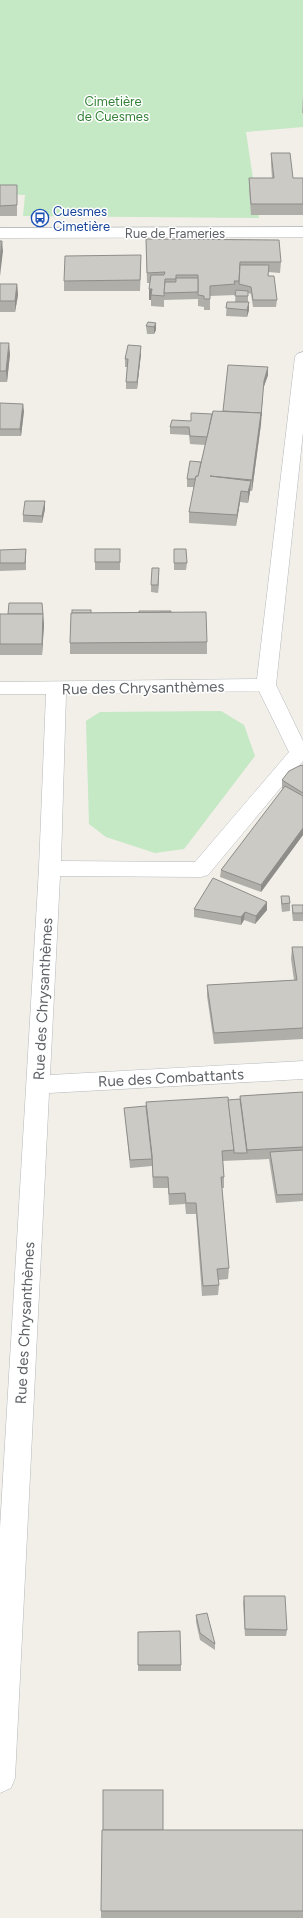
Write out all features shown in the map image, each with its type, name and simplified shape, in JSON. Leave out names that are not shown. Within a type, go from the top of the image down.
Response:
[{"type":"street","name":"Rue de Frameries","points":[[0,233],[303,232]]},
{"type":"street","points":[[50,868],[201,870],[301,753],[266,685],[303,357]]},
{"type":"street","name":"Rue des Chrysanthèmes","points":[[0,1778],[50,868],[56,688],[266,685]]},
{"type":"street","points":[[0,688],[56,688]]},
{"type":"street","name":"Rue des Combattants","points":[[38,1085],[303,1070]]},
{"type":"green space","name":"Cimetière de Cuesmes","points":[[0,0],[303,0],[303,127],[246,132],[259,218],[23,216],[25,195],[0,194]]},
{"type":"green space","points":[[221,711],[244,725],[255,756],[184,849],[155,853],[106,837],[89,824],[86,721],[100,712]]},
{"type":"building","points":[[271,153],[290,153],[293,178],[303,178],[303,204],[251,204],[249,178],[274,178]]},
{"type":"building","points":[[0,185],[17,185],[17,205],[0,206]]},
{"type":"building","points":[[146,239],[279,240],[281,262],[240,262],[239,281],[234,281],[235,284],[210,286],[210,299],[204,299],[204,296],[198,295],[198,275],[176,275],[176,279],[165,279],[164,296],[151,295],[152,289],[149,289],[151,275],[164,275],[165,272],[147,273]]},
{"type":"building","points":[[0,241],[2,241],[0,261]]},
{"type":"building","points":[[141,255],[140,280],[64,281],[65,256]]},
{"type":"building","points":[[240,265],[269,265],[268,276],[274,276],[277,300],[253,300],[251,287],[239,284]]},
{"type":"building","points":[[176,278],[198,278],[198,292],[164,293],[165,282],[176,282]]},
{"type":"building","points":[[0,284],[17,284],[15,301],[0,301]]},
{"type":"building","points":[[236,290],[248,291],[248,296],[235,296]]},
{"type":"building","points":[[227,302],[249,302],[247,310],[226,308]]},
{"type":"building","points":[[148,322],[156,323],[154,327],[146,326]]},
{"type":"building","points":[[0,343],[9,343],[6,371],[0,371]]},
{"type":"building","points":[[128,345],[141,346],[137,382],[126,382],[128,359],[125,359]]},
{"type":"building","points":[[228,365],[268,367],[264,381],[261,416],[261,413],[223,411]]},
{"type":"building","points":[[0,403],[23,404],[20,429],[0,429]]},
{"type":"building","points":[[213,411],[261,413],[252,480],[210,476],[251,481],[248,492],[241,491],[237,515],[189,512],[196,476],[198,476]]},
{"type":"building","points":[[191,413],[212,414],[207,437],[190,436],[189,427],[170,427],[172,420],[191,421]]},
{"type":"building","points":[[190,461],[201,462],[198,476],[196,476],[195,479],[187,479]]},
{"type":"building","points":[[25,501],[45,501],[42,516],[23,515]]},
{"type":"building","points":[[26,549],[25,563],[0,563],[0,550]]},
{"type":"building","points":[[95,549],[120,549],[120,562],[95,562]]},
{"type":"building","points":[[174,549],[186,549],[187,563],[174,563]]},
{"type":"building","points":[[152,568],[159,568],[158,585],[151,585]]},
{"type":"building","points":[[9,603],[42,603],[43,614],[8,614]]},
{"type":"building","points":[[72,610],[91,610],[91,613],[72,613]]},
{"type":"building","points":[[139,611],[171,611],[171,612],[139,613]]},
{"type":"building","points":[[206,612],[207,642],[70,643],[71,613]]},
{"type":"building","points":[[0,614],[43,614],[42,644],[0,644]]},
{"type":"building","points":[[303,765],[303,793],[282,780],[289,771]]},
{"type":"building","points":[[285,786],[303,796],[303,828],[261,885],[221,870]]},
{"type":"building","points":[[213,878],[267,902],[256,916],[245,912],[241,917],[194,909]]},
{"type":"building","points":[[281,896],[289,896],[290,903],[282,904]]},
{"type":"building","points":[[292,905],[303,905],[303,913],[293,913]]},
{"type":"building","points":[[292,947],[303,947],[303,1028],[214,1033],[207,985],[297,980]]},
{"type":"building","points":[[303,1092],[303,1147],[247,1150],[240,1096]]},
{"type":"building","points":[[228,1097],[234,1150],[222,1151],[224,1177],[221,1177],[229,1268],[217,1269],[219,1285],[203,1286],[196,1203],[186,1203],[185,1193],[169,1194],[168,1177],[153,1177],[146,1102]]},
{"type":"building","points":[[240,1099],[247,1153],[234,1153],[228,1100]]},
{"type":"building","points":[[146,1106],[152,1159],[130,1160],[124,1108]]},
{"type":"building","points":[[303,1150],[303,1194],[277,1195],[270,1152]]},
{"type":"building","points":[[244,1596],[285,1596],[287,1630],[245,1629]]},
{"type":"building","points":[[207,1613],[215,1644],[200,1633],[196,1615]]},
{"type":"building","points":[[180,1631],[181,1665],[138,1665],[138,1632]]},
{"type":"building","points":[[103,1790],[163,1790],[163,1830],[103,1830]]},
{"type":"building","points":[[102,1830],[303,1830],[303,1911],[101,1911]]},
{"type":"place","name":"Cuesmes Cimetière","points":[[40,218]]}]
